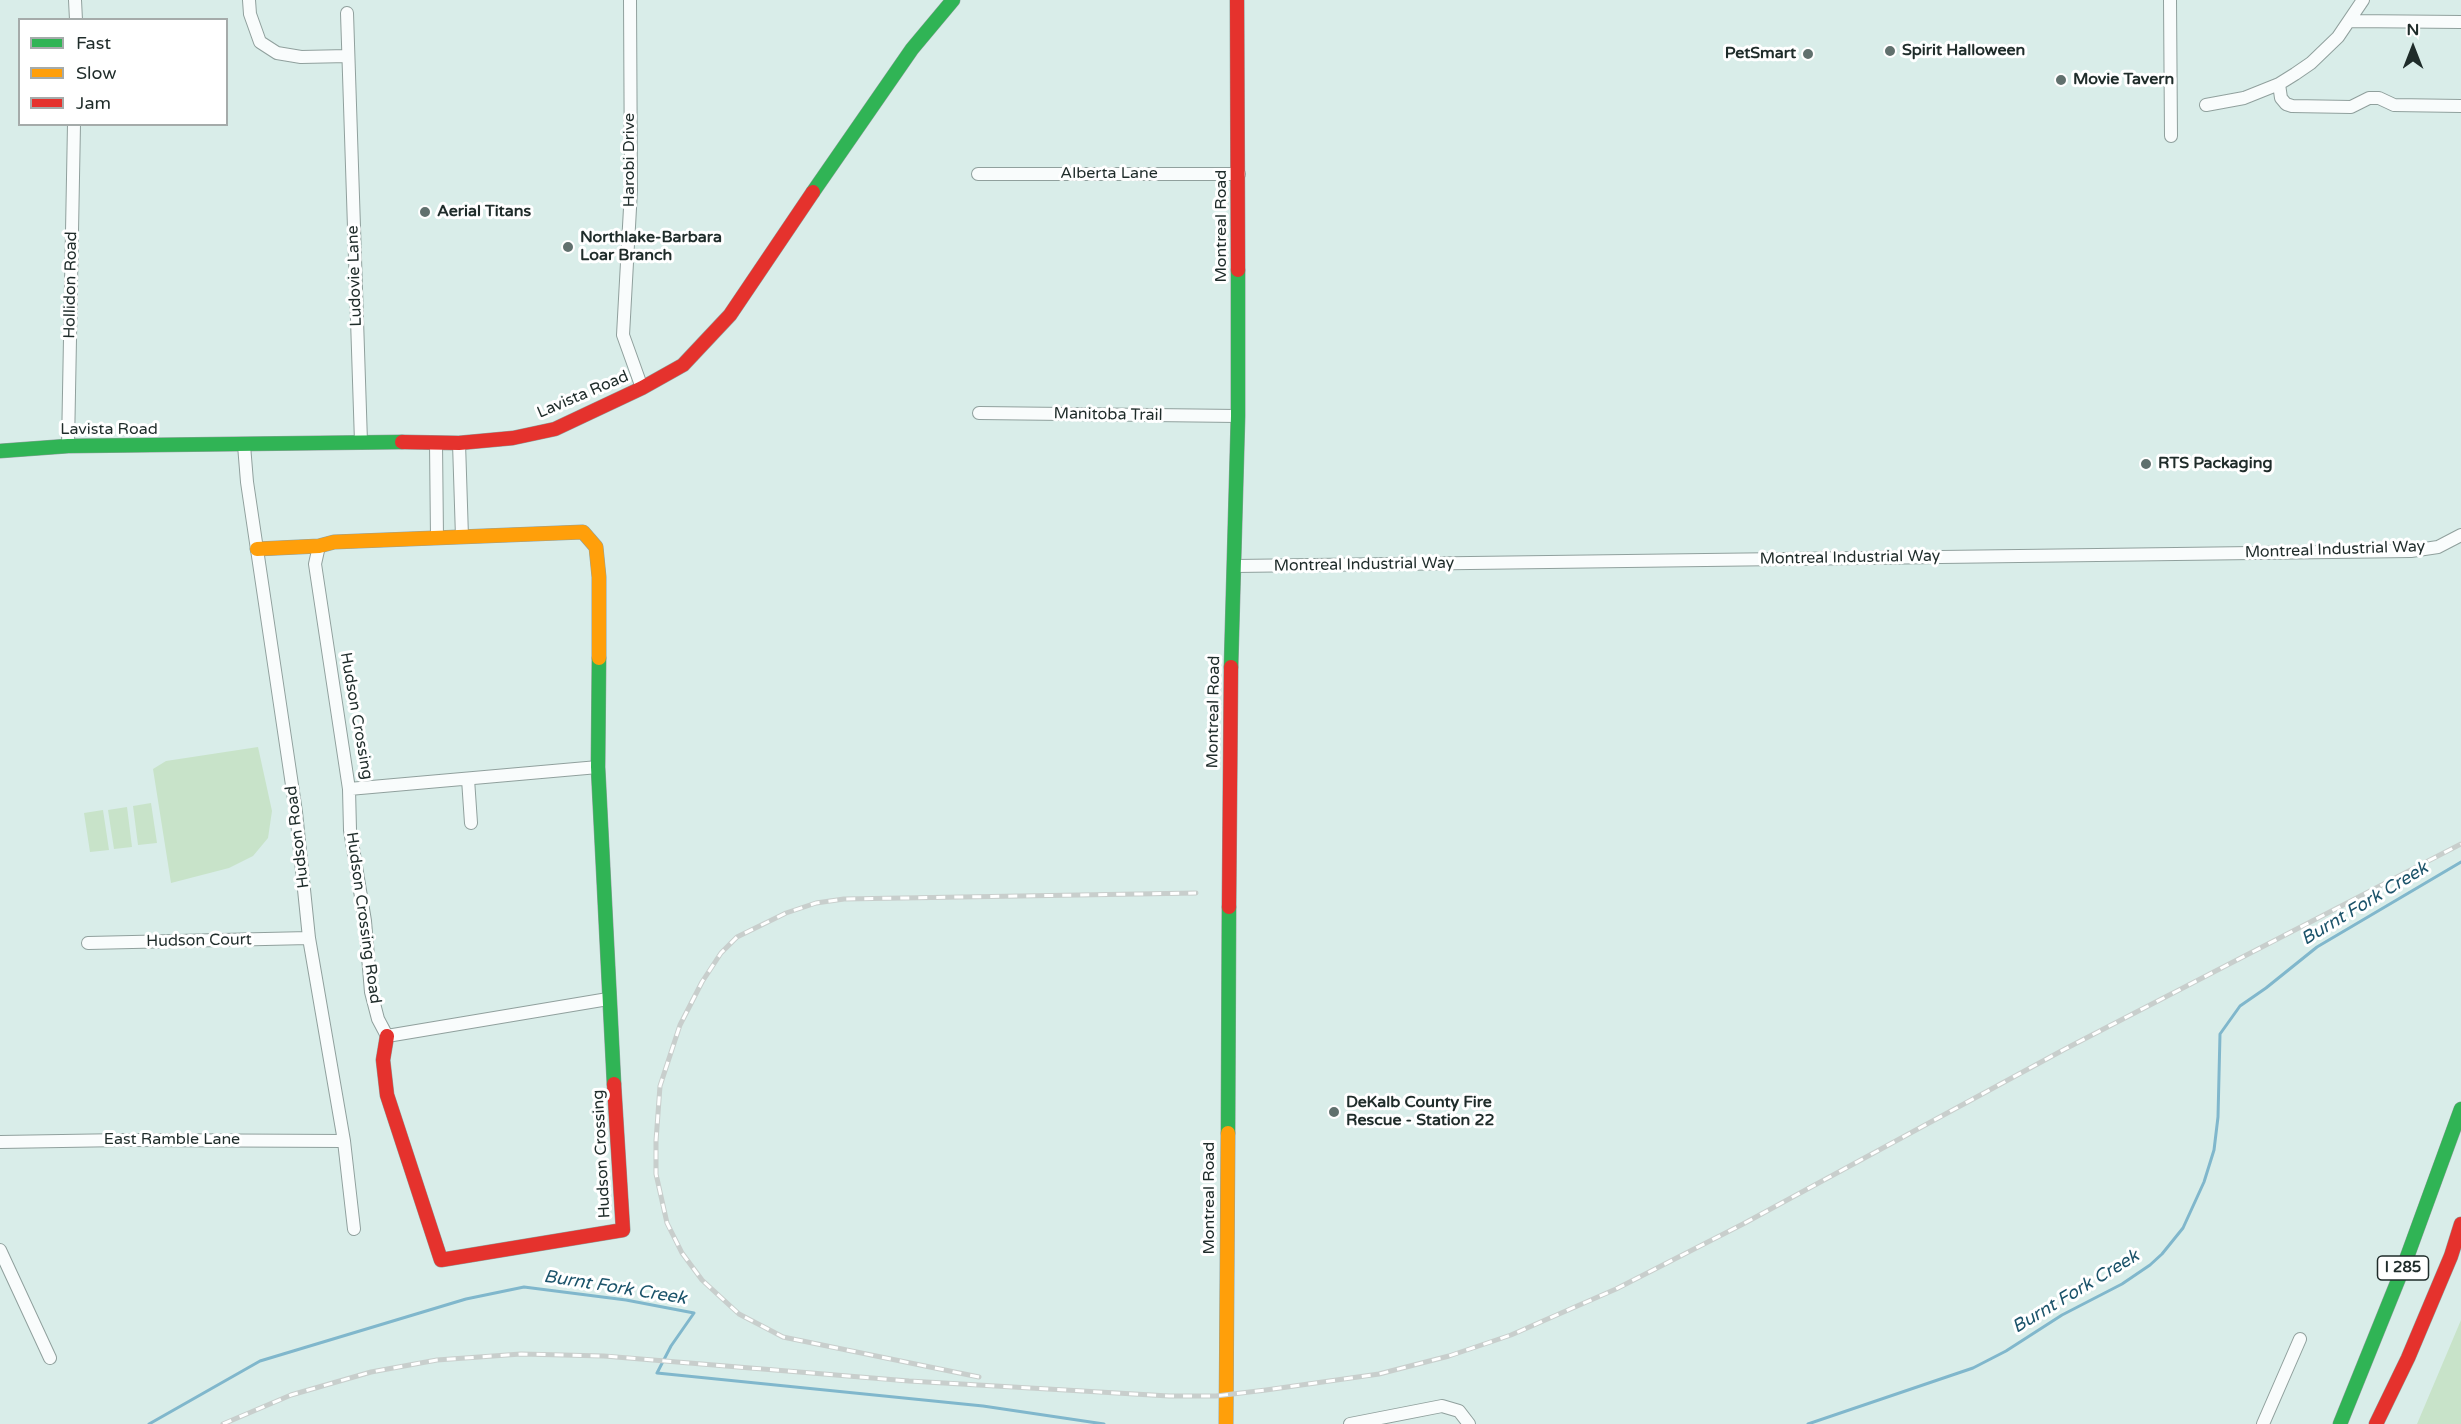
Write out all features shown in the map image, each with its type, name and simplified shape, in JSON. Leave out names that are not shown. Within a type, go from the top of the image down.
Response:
[{"type":"main road","name":"Lavista Road","points":[[0,451],[68,446],[459,443],[513,438],[555,429],[642,388],[682,365],[730,315],[863,117],[912,49],[953,0]]},
{"type":"main road","name":"Montreal Road","points":[[1226,1424],[1231,682],[1238,416],[1237,0]]},
{"type":"main road","name":"Hudson Crossing","points":[[257,549],[319,546],[334,542],[583,532],[596,548],[599,577],[598,767],[608,999],[623,1230],[441,1260],[387,1095],[383,1060],[387,1036]]},
{"type":"main road","name":"I 285","points":[[2340,1424],[2403,1268],[2461,1109]]},
{"type":"main road","name":"I 285","points":[[2376,1424],[2434,1297],[2461,1224]]},
{"type":"street","points":[[75,0],[76,18]]},
{"type":"street","points":[[249,0],[255,31],[260,42],[277,53],[301,57],[348,56]]},
{"type":"street","name":"Harobi Drive","points":[[630,0],[631,190],[623,335],[642,388]]},
{"type":"street","points":[[2170,0],[2171,136]]},
{"type":"street","points":[[2206,105],[2244,98],[2279,84],[2311,63],[2338,37],[2363,0]]},
{"type":"street","name":"Ludovie Lane","points":[[347,13],[361,442]]},
{"type":"street","points":[[2350,21],[2461,22]]},
{"type":"street","points":[[2279,84],[2282,99],[2286,104],[2292,106],[2351,107],[2368,98],[2379,99],[2394,105],[2461,106]]},
{"type":"street","name":"Hollidon Road","points":[[68,446],[74,126]]},
{"type":"street","name":"Alberta Lane","points":[[978,174],[1239,174]]},
{"type":"street","name":"Manitoba Trail","points":[[979,413],[1238,416]]},
{"type":"street","points":[[436,443],[437,538]]},
{"type":"street","points":[[459,443],[462,537]]},
{"type":"street","name":"Hudson Road","points":[[244,445],[296,812],[309,938],[344,1141],[354,1229]]},
{"type":"street","name":"Montreal Industrial Way","points":[[1235,566],[2400,551],[2438,547],[2461,535]]},
{"type":"street","name":"Hudson Crossing","points":[[319,546],[315,564],[349,789],[598,767]]},
{"type":"street","points":[[468,779],[471,823]]},
{"type":"street","name":"Hudson Crossing Road","points":[[349,789],[350,830],[365,921],[372,992],[378,1019],[387,1036]]},
{"type":"street","name":"Hudson Court","points":[[88,943],[309,938]]},
{"type":"street","points":[[387,1036],[608,999]]},
{"type":"street","name":"East Ramble Lane","points":[[0,1142],[344,1141]]},
{"type":"street","points":[[0,1250],[50,1358]]},
{"type":"street","points":[[2263,1424],[2300,1339]]},
{"type":"street","points":[[1350,1424],[1442,1406],[1459,1411],[1469,1424]]},
{"type":"green space","points":[[258,747],[272,811],[268,838],[253,856],[229,868],[171,883],[153,769],[166,761]]},
{"type":"green space","points":[[151,803],[157,843],[138,845],[133,806]]},
{"type":"green space","points":[[127,807],[132,847],[114,849],[108,810]]},
{"type":"green space","points":[[103,810],[109,850],[90,852],[84,813]]},
{"type":"green space","points":[[2461,1320],[2461,1424],[2417,1424]]},
{"type":"waterway","name":"Burnt Fork Creek","points":[[1808,1424],[1973,1368],[2006,1351],[2062,1315],[2122,1284],[2150,1265],[2183,1228],[2204,1182],[2214,1150],[2218,1117],[2220,1034],[2240,1006],[2317,947],[2461,862]]},
{"type":"waterway","name":"Burnt Fork Creek","points":[[149,1424],[260,1361],[466,1299],[524,1287],[626,1300],[694,1313],[671,1346],[657,1373],[983,1406],[1104,1424]]},
{"type":"railway","points":[[223,1424],[291,1395],[371,1372],[437,1360],[521,1354],[604,1356],[909,1381],[1169,1396],[1216,1396],[1379,1374],[1449,1356],[1511,1335],[1616,1289],[1743,1224],[2065,1049],[2461,844]]},
{"type":"railway","points":[[979,1377],[783,1337],[739,1314],[702,1280],[682,1253],[667,1223],[656,1174],[660,1086],[680,1025],[702,982],[721,953],[737,937],[786,913],[816,903],[844,899],[1196,893]]},
{"type":"traffic: fast","points":[[813,192],[912,49],[953,0]]},
{"type":"traffic: fast","points":[[1231,667],[1238,416],[1238,270]]},
{"type":"traffic: fast","points":[[0,451],[68,446],[402,442]]},
{"type":"traffic: fast","points":[[599,658],[598,767],[614,1084]]},
{"type":"traffic: fast","points":[[1228,1133],[1229,907]]},
{"type":"traffic: fast","points":[[2340,1424],[2403,1268],[2461,1109]]},
{"type":"traffic: slow","points":[[257,549],[319,546],[334,542],[583,532],[596,547],[599,577],[599,658]]},
{"type":"traffic: slow","points":[[1226,1424],[1228,1133]]},
{"type":"traffic: jam","points":[[1237,0],[1238,270]]},
{"type":"traffic: jam","points":[[402,442],[459,443],[513,438],[555,429],[642,388],[683,365],[730,315],[813,192]]},
{"type":"traffic: jam","points":[[1229,907],[1231,667]]},
{"type":"traffic: jam","points":[[387,1036],[383,1060],[387,1095],[441,1260],[623,1230],[614,1084]]},
{"type":"traffic: jam","points":[[2376,1424],[2408,1358],[2451,1256],[2461,1224]]},
{"type":"place","name":"Spirit Halloween","points":[[1890,51]]},
{"type":"place","name":"PetSmart","points":[[1808,54]]},
{"type":"place","name":"Movie Tavern","points":[[2061,80]]},
{"type":"place","name":"Aerial Titans","points":[[425,212]]},
{"type":"place","name":"Northlake-Barbara Loar Branch","points":[[568,247]]},
{"type":"place","name":"RTS Packaging","points":[[2146,464]]},
{"type":"place","name":"DeKalb County Fire Rescue - Station 22","points":[[1334,1112]]}]
